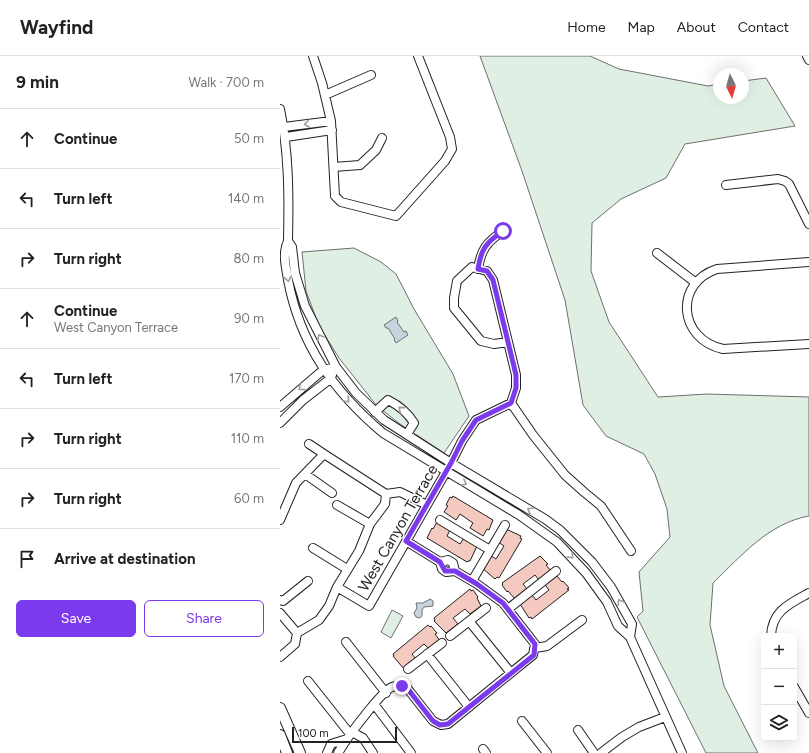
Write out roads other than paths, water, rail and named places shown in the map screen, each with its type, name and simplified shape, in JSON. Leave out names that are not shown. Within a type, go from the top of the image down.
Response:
[{"type":"main road","points":[[280,708],[300,753]]},
{"type":"main road","points":[[280,735],[287,753]]},
{"type":"street","points":[[313,56],[331,121],[335,196],[341,202],[396,216],[445,161],[452,149],[450,137],[418,56]]},
{"type":"street","points":[[807,56],[809,60]]},
{"type":"street","points":[[325,95],[370,75]]},
{"type":"street","points":[[280,109],[286,137],[289,185],[284,241],[286,265],[293,300],[305,335],[323,370],[363,417],[383,434],[520,515],[557,542],[586,573],[607,602],[618,626],[630,637],[682,753]]},
{"type":"street","points":[[284,128],[331,121]]},
{"type":"street","points":[[286,137],[332,130]]},
{"type":"street","points":[[334,167],[360,165],[376,150],[382,138]]},
{"type":"street","points":[[726,185],[778,179],[785,181],[789,184],[809,224]]},
{"type":"street","points":[[478,269],[482,250],[490,239],[503,231]]},
{"type":"street","points":[[284,241],[292,247],[295,272],[304,306],[336,367],[356,392],[384,420],[451,463],[545,519],[560,530],[592,562],[611,587],[632,624],[630,637]]},
{"type":"street","points":[[657,254],[696,284]]},
{"type":"street","points":[[809,262],[717,269],[710,272],[696,284],[687,302],[688,316],[693,331],[714,348],[723,350],[809,344]]},
{"type":"street","points":[[508,342],[494,344],[481,341],[454,308],[457,281],[472,267],[487,271],[493,280],[516,375],[516,388],[511,403],[533,435],[565,475],[602,506],[631,551]]},
{"type":"street","points":[[280,407],[323,370],[336,367]]},
{"type":"street","points":[[280,423],[303,400],[330,379],[336,367]]},
{"type":"street","points":[[376,412],[388,400],[397,405],[411,418],[414,423],[407,434]]},
{"type":"street","name":"West Canyon Terrace","points":[[336,587],[369,606],[446,472],[462,441],[476,420],[511,403]]},
{"type":"street","points":[[309,444],[386,494],[400,492],[427,505]]},
{"type":"street","points":[[280,520],[296,484],[324,454]]},
{"type":"street","points":[[305,474],[332,493]]},
{"type":"street","points":[[280,657],[295,644],[297,633],[319,620],[329,606],[336,587],[359,551],[370,524],[384,504],[386,494]]},
{"type":"street","points":[[337,505],[370,524]]},
{"type":"street","points":[[440,520],[490,550]]},
{"type":"street","points":[[472,581],[505,525]]},
{"type":"street","points":[[338,753],[374,704],[392,687],[402,686],[407,688],[433,721],[440,725],[448,724],[534,655],[535,644],[503,603],[455,571],[445,571],[440,562],[406,541]]},
{"type":"street","points":[[313,548],[347,569]]},
{"type":"street","points":[[508,609],[556,571]]},
{"type":"street","points":[[280,600],[283,601],[308,581]]},
{"type":"street","points":[[771,633],[772,624],[786,605],[809,593]]},
{"type":"street","points":[[450,636],[486,608]]},
{"type":"street","points":[[280,613],[297,633]]},
{"type":"street","points":[[534,648],[547,646],[582,620]]},
{"type":"street","points":[[469,621],[511,673]]},
{"type":"street","points":[[346,642],[386,693]]},
{"type":"street","points":[[408,669],[442,643]]},
{"type":"street","points":[[427,654],[469,707]]},
{"type":"street","points":[[308,681],[350,735]]},
{"type":"street","points":[[797,692],[809,713]]},
{"type":"street","points":[[374,704],[411,753]]},
{"type":"street","points":[[601,753],[622,737],[639,727],[665,717]]},
{"type":"street","points":[[522,721],[547,753]]},
{"type":"street","points":[[578,730],[594,753]]},
{"type":"street","points":[[326,753],[331,744],[350,735],[363,738],[373,753]]}]
